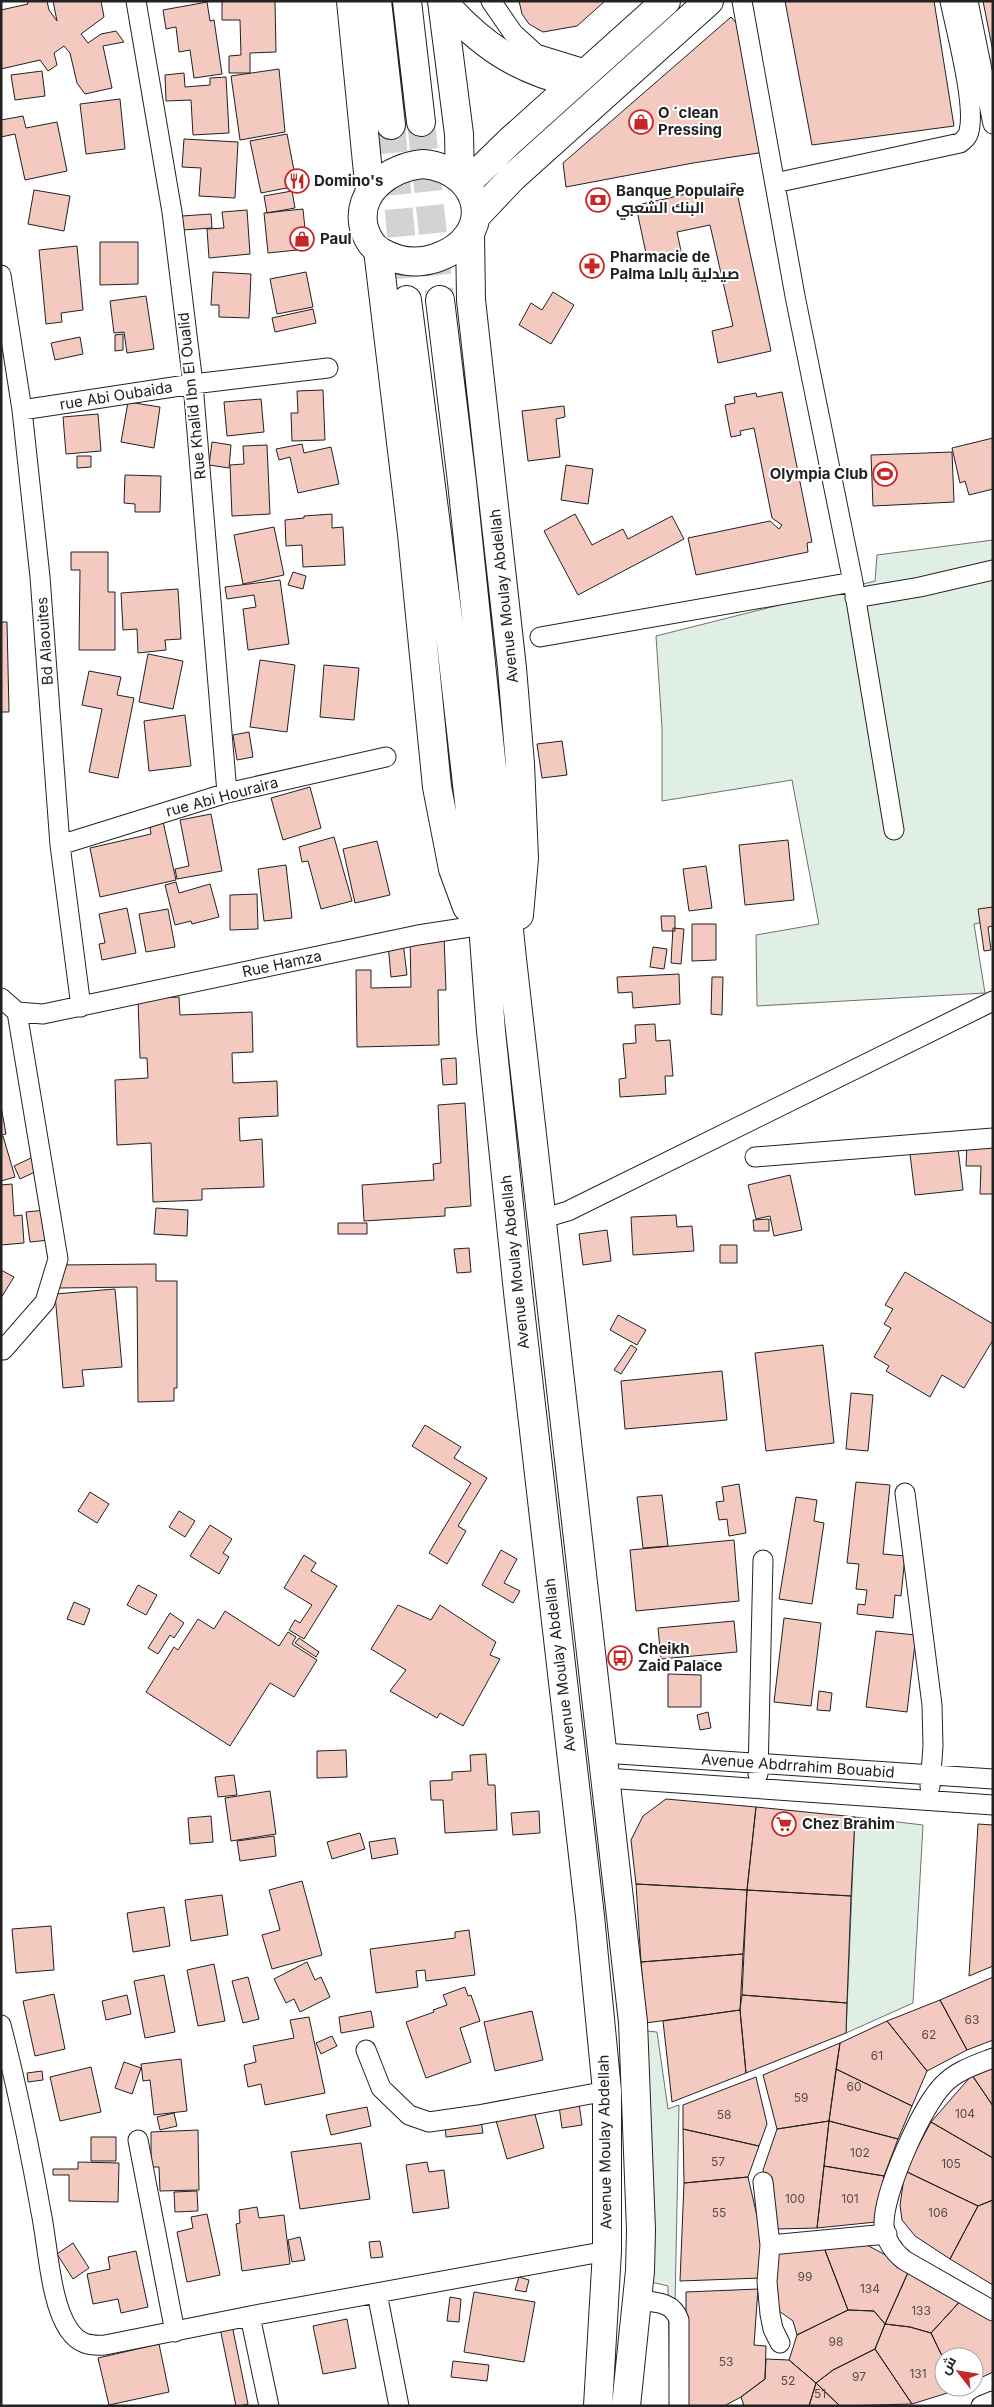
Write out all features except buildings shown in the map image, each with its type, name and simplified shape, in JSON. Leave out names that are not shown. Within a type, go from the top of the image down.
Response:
[{"type":"main road","points":[[351,1],[370,193]]},
{"type":"main road","points":[[377,1],[391,125]]},
{"type":"main road","points":[[407,1],[421,122]]},
{"type":"main road","points":[[442,1],[463,181]]},
{"type":"main road","points":[[442,1],[464,26],[492,49],[529,70],[581,77]]},
{"type":"main road","points":[[463,181],[666,1]]},
{"type":"main road","points":[[474,224],[474,199],[463,181],[443,168],[423,164],[413,165],[387,175],[370,193],[365,203],[364,224],[366,234],[378,250],[387,256],[408,261],[430,260],[458,248],[474,224],[513,177],[709,1]]},
{"type":"main road","name":"Avenue Moulay Abdellah","points":[[474,224],[471,300],[511,658],[520,764],[524,858],[520,913],[512,959]]},
{"type":"main road","points":[[378,250],[412,534],[437,787],[456,879],[467,907],[483,925]]},
{"type":"main road","name":"Avenue Moulay Abdellah","points":[[407,300],[450,634],[483,925],[491,1032],[519,1302],[590,1916],[607,2091],[607,2251],[598,2406]]},
{"type":"main road","name":"Avenue Moulay Abdellah","points":[[440,300],[462,482],[541,1219],[633,2022],[641,2197],[640,2271],[626,2406]]},
{"type":"street","name":"Rue Khalid Ibn El Oualid","points":[[136,1],[172,212],[193,384],[227,793]]},
{"type":"street","points":[[491,1],[513,33],[536,54],[581,77]]},
{"type":"street","points":[[742,1],[775,183],[854,590],[894,830]]},
{"type":"street","points":[[775,183],[960,143],[966,139],[970,122],[969,95],[950,1]]},
{"type":"street","points":[[968,1],[993,124]]},
{"type":"street","name":"Bd Alaouites","points":[[1,275],[22,410],[40,576],[60,844],[80,1007]]},
{"type":"street","name":"rue Abi Oubaida","points":[[22,410],[193,384],[328,368]]},
{"type":"street","points":[[540,637],[854,590],[920,587],[993,570]]},
{"type":"street","name":"rue Abi Houraira","points":[[60,844],[227,793],[386,757]]},
{"type":"street","name":"Rue Hamza","points":[[17,1012],[43,1014],[418,935],[483,925]]},
{"type":"street","points":[[1,998],[17,1012],[58,1259],[46,1302],[3,1350]]},
{"type":"street","points":[[541,1219],[568,1210],[993,1001]]},
{"type":"street","points":[[756,1157],[993,1138]]},
{"type":"street","points":[[905,1493],[932,1705],[933,1746],[929,1776],[930,1800]]},
{"type":"street","points":[[759,1788],[763,1560]]},
{"type":"street","name":"Avenue Abdrrahim Bouabid","points":[[605,1766],[758,1762],[993,1780]]},
{"type":"street","name":"Avenue Abdrrahim Bouabid","points":[[605,1766],[759,1788],[993,1805]]},
{"type":"street","points":[[1,2025],[40,2202],[57,2302],[68,2329],[78,2340],[90,2346],[175,2332],[250,2316],[607,2251]]},
{"type":"street","points":[[366,2050],[381,2088],[409,2115],[429,2122],[478,2116],[607,2091]]},
{"type":"street","points":[[993,2058],[952,2077],[934,2097],[898,2167],[885,2213],[884,2226],[892,2251],[904,2260],[993,2311]]},
{"type":"street","points":[[138,2140],[175,2332]]},
{"type":"street","points":[[763,2182],[770,2245],[767,2282],[770,2314],[773,2329],[780,2343]]},
{"type":"street","points":[[770,2245],[887,2234]]},
{"type":"street","points":[[377,2293],[399,2406]]},
{"type":"street","points":[[637,2300],[667,2304],[677,2313],[680,2320],[678,2406]]},
{"type":"street","points":[[250,2316],[268,2406]]},
{"type":"street","points":[[981,2406],[993,2401]]},
{"type":"green space","points":[[993,540],[993,920],[974,924],[985,993],[757,1006],[756,935],[819,924],[792,780],[662,801],[662,728],[656,636],[875,581],[877,555]]},
{"type":"green space","points":[[855,1817],[923,1825],[913,2003],[846,2033]]},
{"type":"green space","points":[[647,2031],[657,2032],[668,2109],[679,2105],[673,2406],[670,2406],[668,2286],[651,2282]]},
{"type":"tunnel","points":[[421,122],[440,300]]},
{"type":"tunnel","points":[[391,125],[407,300]]},
{"type":"place","name":"O ´clean Pressing","points":[[641,122]]},
{"type":"place","name":"Domino's","points":[[297,181]]},
{"type":"place","name":"Banque Populaire البنك الشعبي","points":[[598,200]]},
{"type":"place","name":"Paul","points":[[302,239]]},
{"type":"place","name":"Pharmacie de Palma صيدلية بالما","points":[[592,266]]},
{"type":"place","name":"Olympia Club","points":[[885,474]]},
{"type":"place","name":"Cheikh Zaid Palace","points":[[620,1658]]},
{"type":"place","name":"Chez Brahim","points":[[784,1824]]}]
